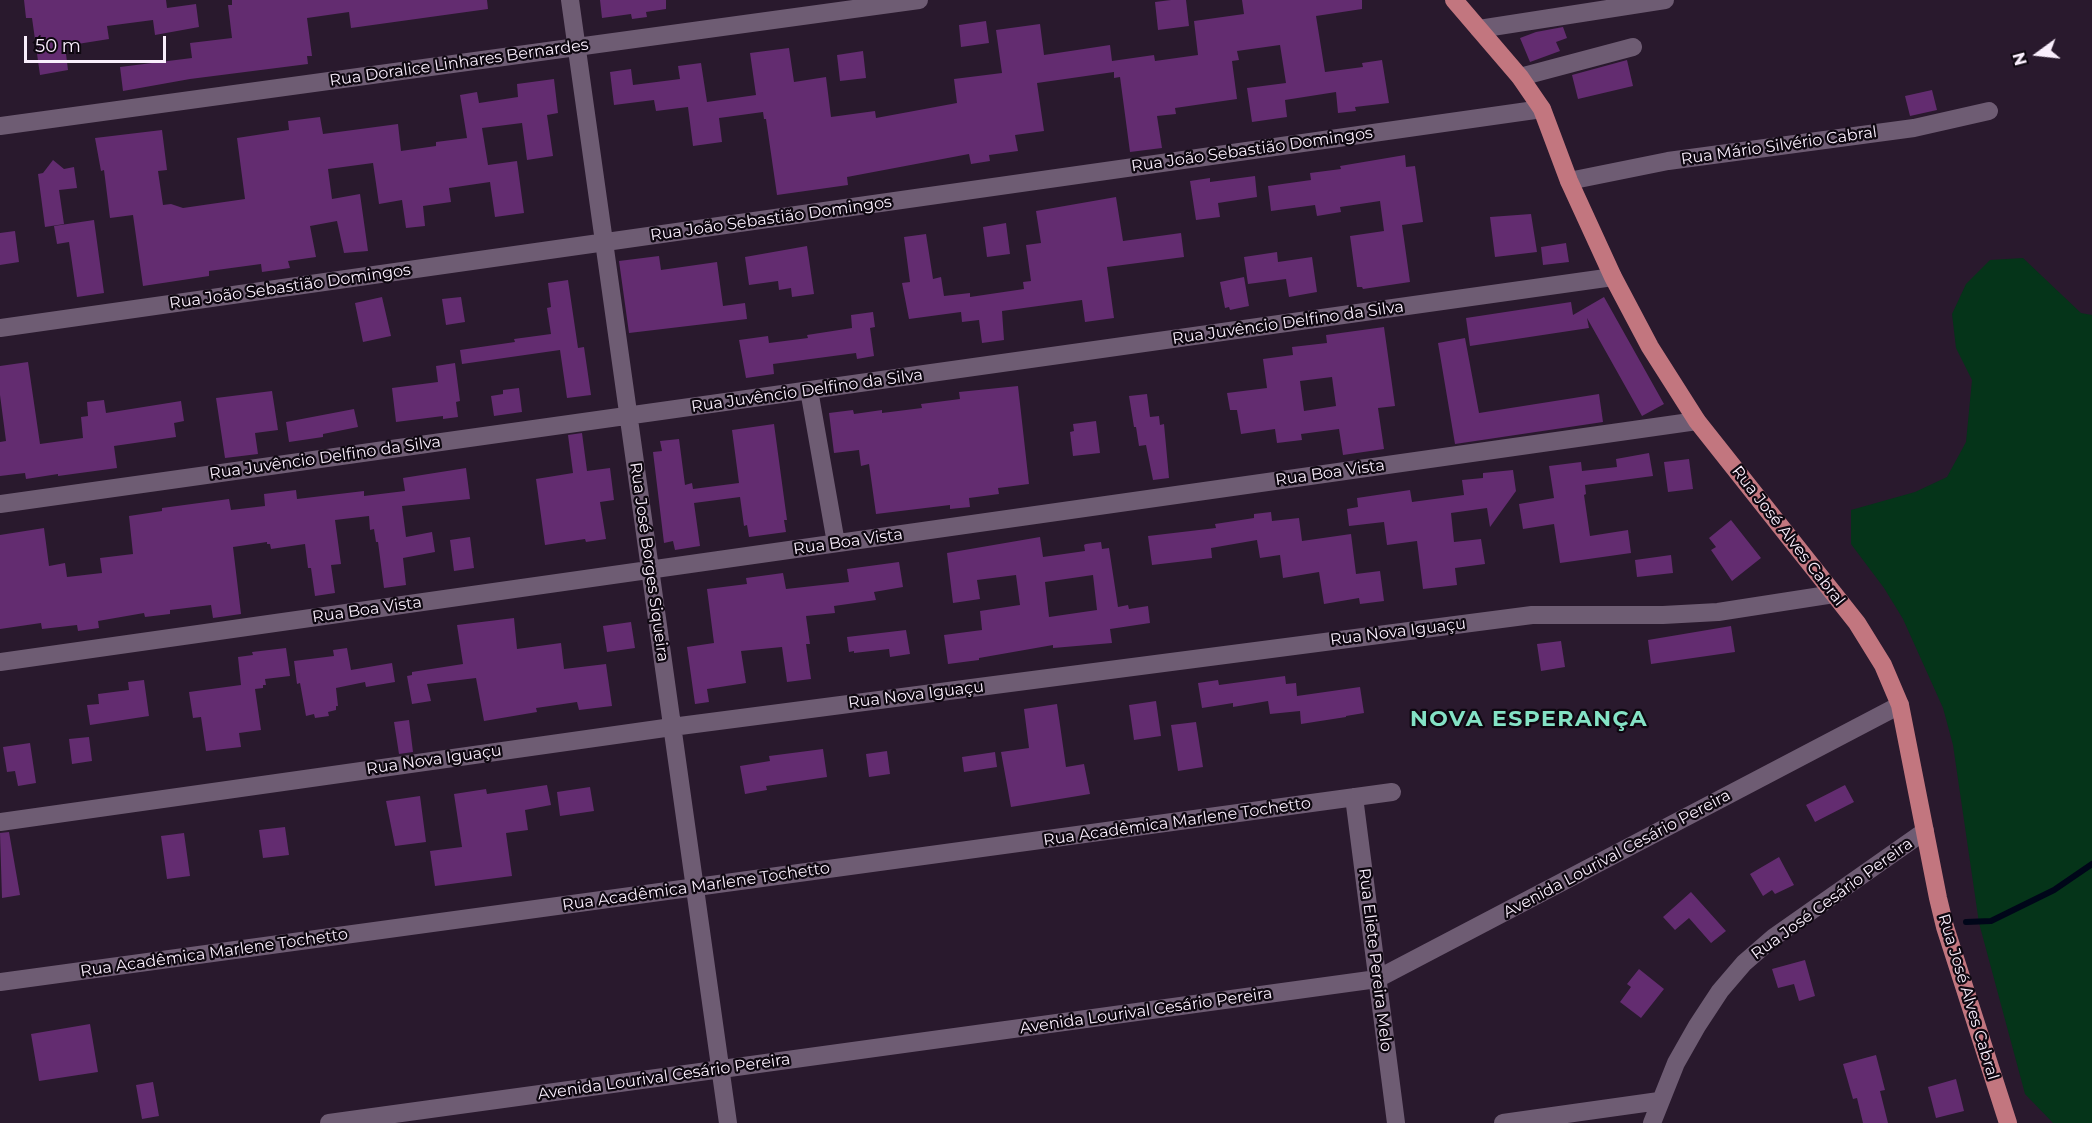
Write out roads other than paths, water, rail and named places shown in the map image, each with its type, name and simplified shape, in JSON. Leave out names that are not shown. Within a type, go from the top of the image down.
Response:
[{"type":"main road","name":"Rua José Alves Cabral","points":[[1454,0],[1520,77],[1542,109],[1569,181],[1613,277],[1650,347],[1697,421],[1857,623],[1883,665],[1900,705],[1945,927],[2008,1123]]},
{"type":"street","name":"Rua José Borges Siqueira","points":[[570,0],[728,1123]]},
{"type":"street","name":"Rua Doralice Linhares Bernardes","points":[[0,126],[919,0]]},
{"type":"street","points":[[1479,29],[1665,0]]},
{"type":"street","points":[[1520,77],[1633,47]]},
{"type":"street","name":"Rua João Sebastião Domingos","points":[[0,328],[1542,109]]},
{"type":"street","name":"Rua Mário Silvério Cabral","points":[[1569,181],[1668,160],[1914,128],[1989,111]]},
{"type":"street","name":"Rua Juvêncio Delfino da Silva","points":[[0,504],[1613,277]]},
{"type":"street","points":[[809,390],[836,543]]},
{"type":"street","name":"Rua Boa Vista","points":[[0,662],[1697,421]]},
{"type":"street","name":"Rua Nova Iguaçu","points":[[0,822],[672,727],[1532,615],[1663,615],[1718,612],[1834,594]]},
{"type":"street","name":"Avenida Lourival Cesário Pereira","points":[[329,1123],[1377,979],[1900,705]]},
{"type":"street","name":"Rua Acadêmica Marlene Tochetto","points":[[0,982],[1392,792]]},
{"type":"street","name":"Rua Eliete Pereira Melo","points":[[1354,797],[1396,1123]]},
{"type":"street","name":"Rua José Cesário Pereira","points":[[1652,1123],[1676,1063],[1697,1026],[1720,991],[1744,963],[1774,937],[1925,831]]},
{"type":"street","points":[[1503,1123],[1659,1101]]},
{"type":"waterway","points":[[1966,922],[1991,921],[2054,890],[2092,864]]},
{"type":"district","name":"NOVA ESPERANÇA","points":[[1529,720]]}]
